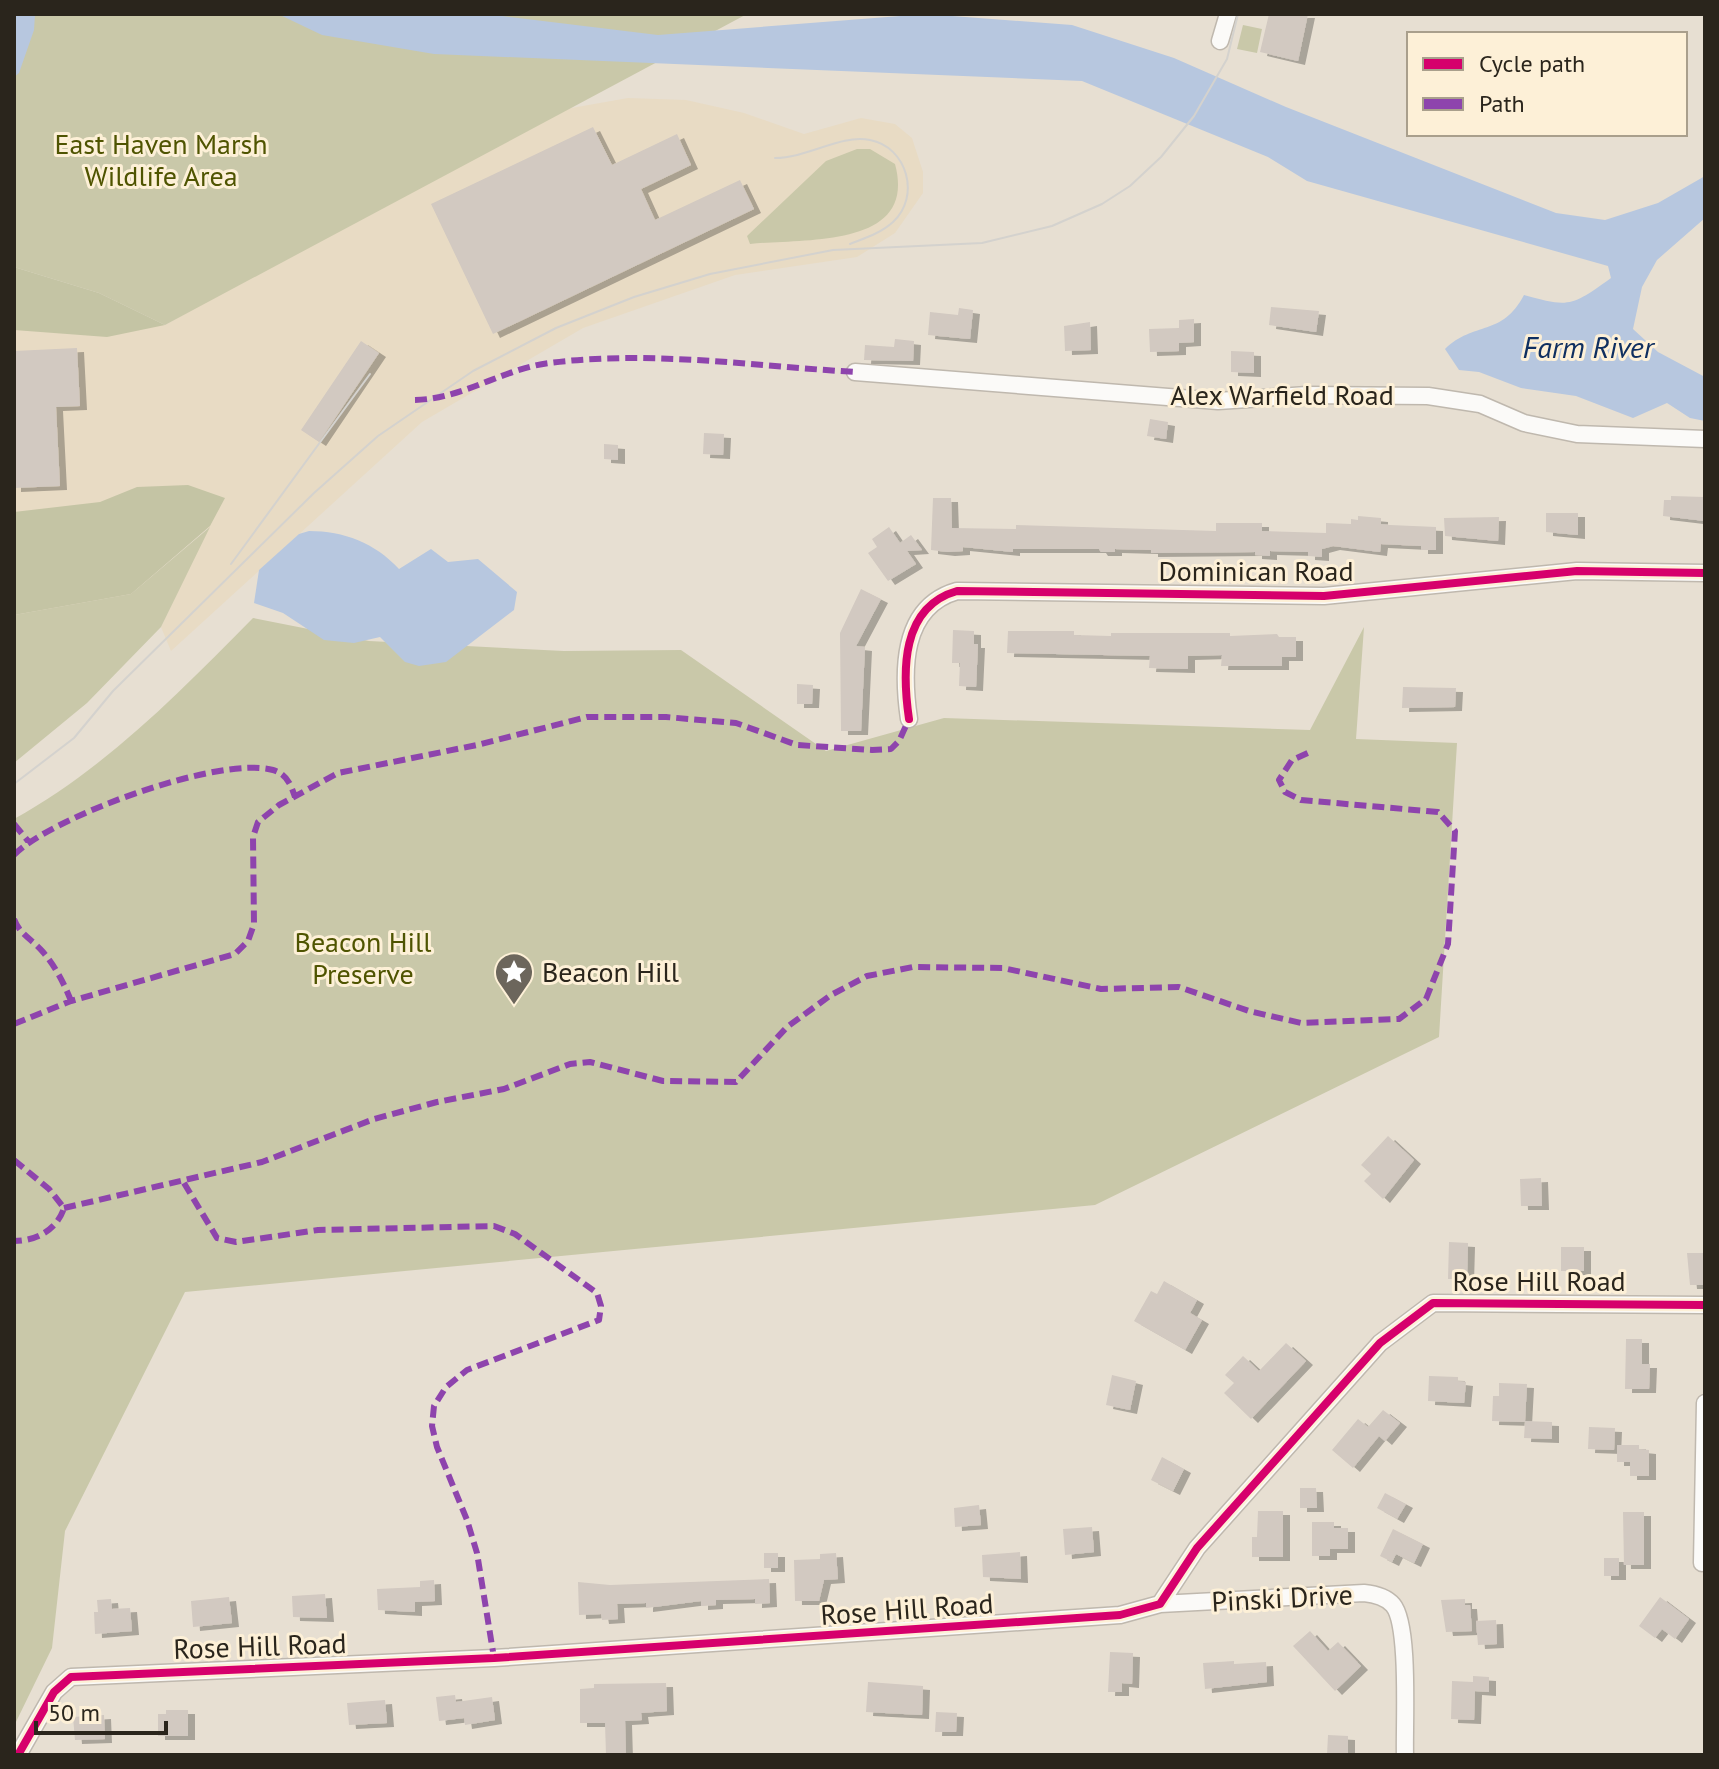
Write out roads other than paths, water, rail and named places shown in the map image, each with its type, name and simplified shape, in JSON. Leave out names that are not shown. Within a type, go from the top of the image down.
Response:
[{"type":"street","points":[[1220,41],[1228,14]]},
{"type":"street","name":"Alex Warfield Road","points":[[855,372],[1218,401],[1321,394],[1428,396],[1480,404],[1524,423],[1577,434],[1705,439]]},
{"type":"street","name":"Dominican Road","points":[[909,719],[907,655],[915,625],[937,599],[957,591],[1324,596],[1577,571],[1705,573]]},
{"type":"street","name":"Rose Hill Road","points":[[18,1755],[54,1692],[71,1677],[494,1658],[1120,1615],[1160,1604],[1197,1548],[1285,1454],[1380,1343],[1433,1303],[1705,1305]]},
{"type":"street","points":[[1702,1563],[1705,1403]]},
{"type":"street","name":"Pinski Drive","points":[[1160,1604],[1364,1593],[1385,1599],[1392,1604],[1402,1627],[1405,1755]]},
{"type":"water","points":[[14,14],[35,14],[34,30],[19,73],[14,77]]},
{"type":"water","name":"Farm River","points":[[278,14],[486,14],[658,35],[926,14],[1072,25],[1174,58],[1286,107],[1556,213],[1605,220],[1658,203],[1705,176],[1705,218],[1657,260],[1642,287],[1633,329],[1658,352],[1705,377],[1705,421],[1690,418],[1667,403],[1633,418],[1576,396],[1521,388],[1479,372],[1459,370],[1445,349],[1456,340],[1506,317],[1524,295],[1561,303],[1578,299],[1611,278],[1608,266],[1307,181],[1268,157],[1082,81],[434,54],[322,35]]},
{"type":"water","points":[[309,531],[334,533],[358,540],[380,552],[399,569],[431,549],[448,562],[478,559],[517,592],[514,610],[446,662],[419,666],[405,662],[380,637],[354,643],[324,640],[283,613],[254,603],[259,570],[299,534]]},
{"type":"tram line","points":[[14,784],[74,738],[113,691],[314,493],[378,436],[473,371],[556,328],[634,297],[710,274],[833,250],[982,243],[1052,226],[1102,204],[1130,186],[1161,157],[1194,116],[1227,59],[1238,14]]},
{"type":"tram line","points":[[775,158],[859,139],[883,144],[893,152],[901,162],[908,186],[902,211],[883,229],[850,244]]},
{"type":"tram line","points":[[231,564],[370,374]]},
{"type":"place","name":"Beacon Hill","points":[[514,1006]]},
{"type":"park label","name":"East Haven Marsh Wildlife Area","points":[[161,160]]},
{"type":"park label","name":"Beacon Hill Preserve","points":[[363,958]]}]
